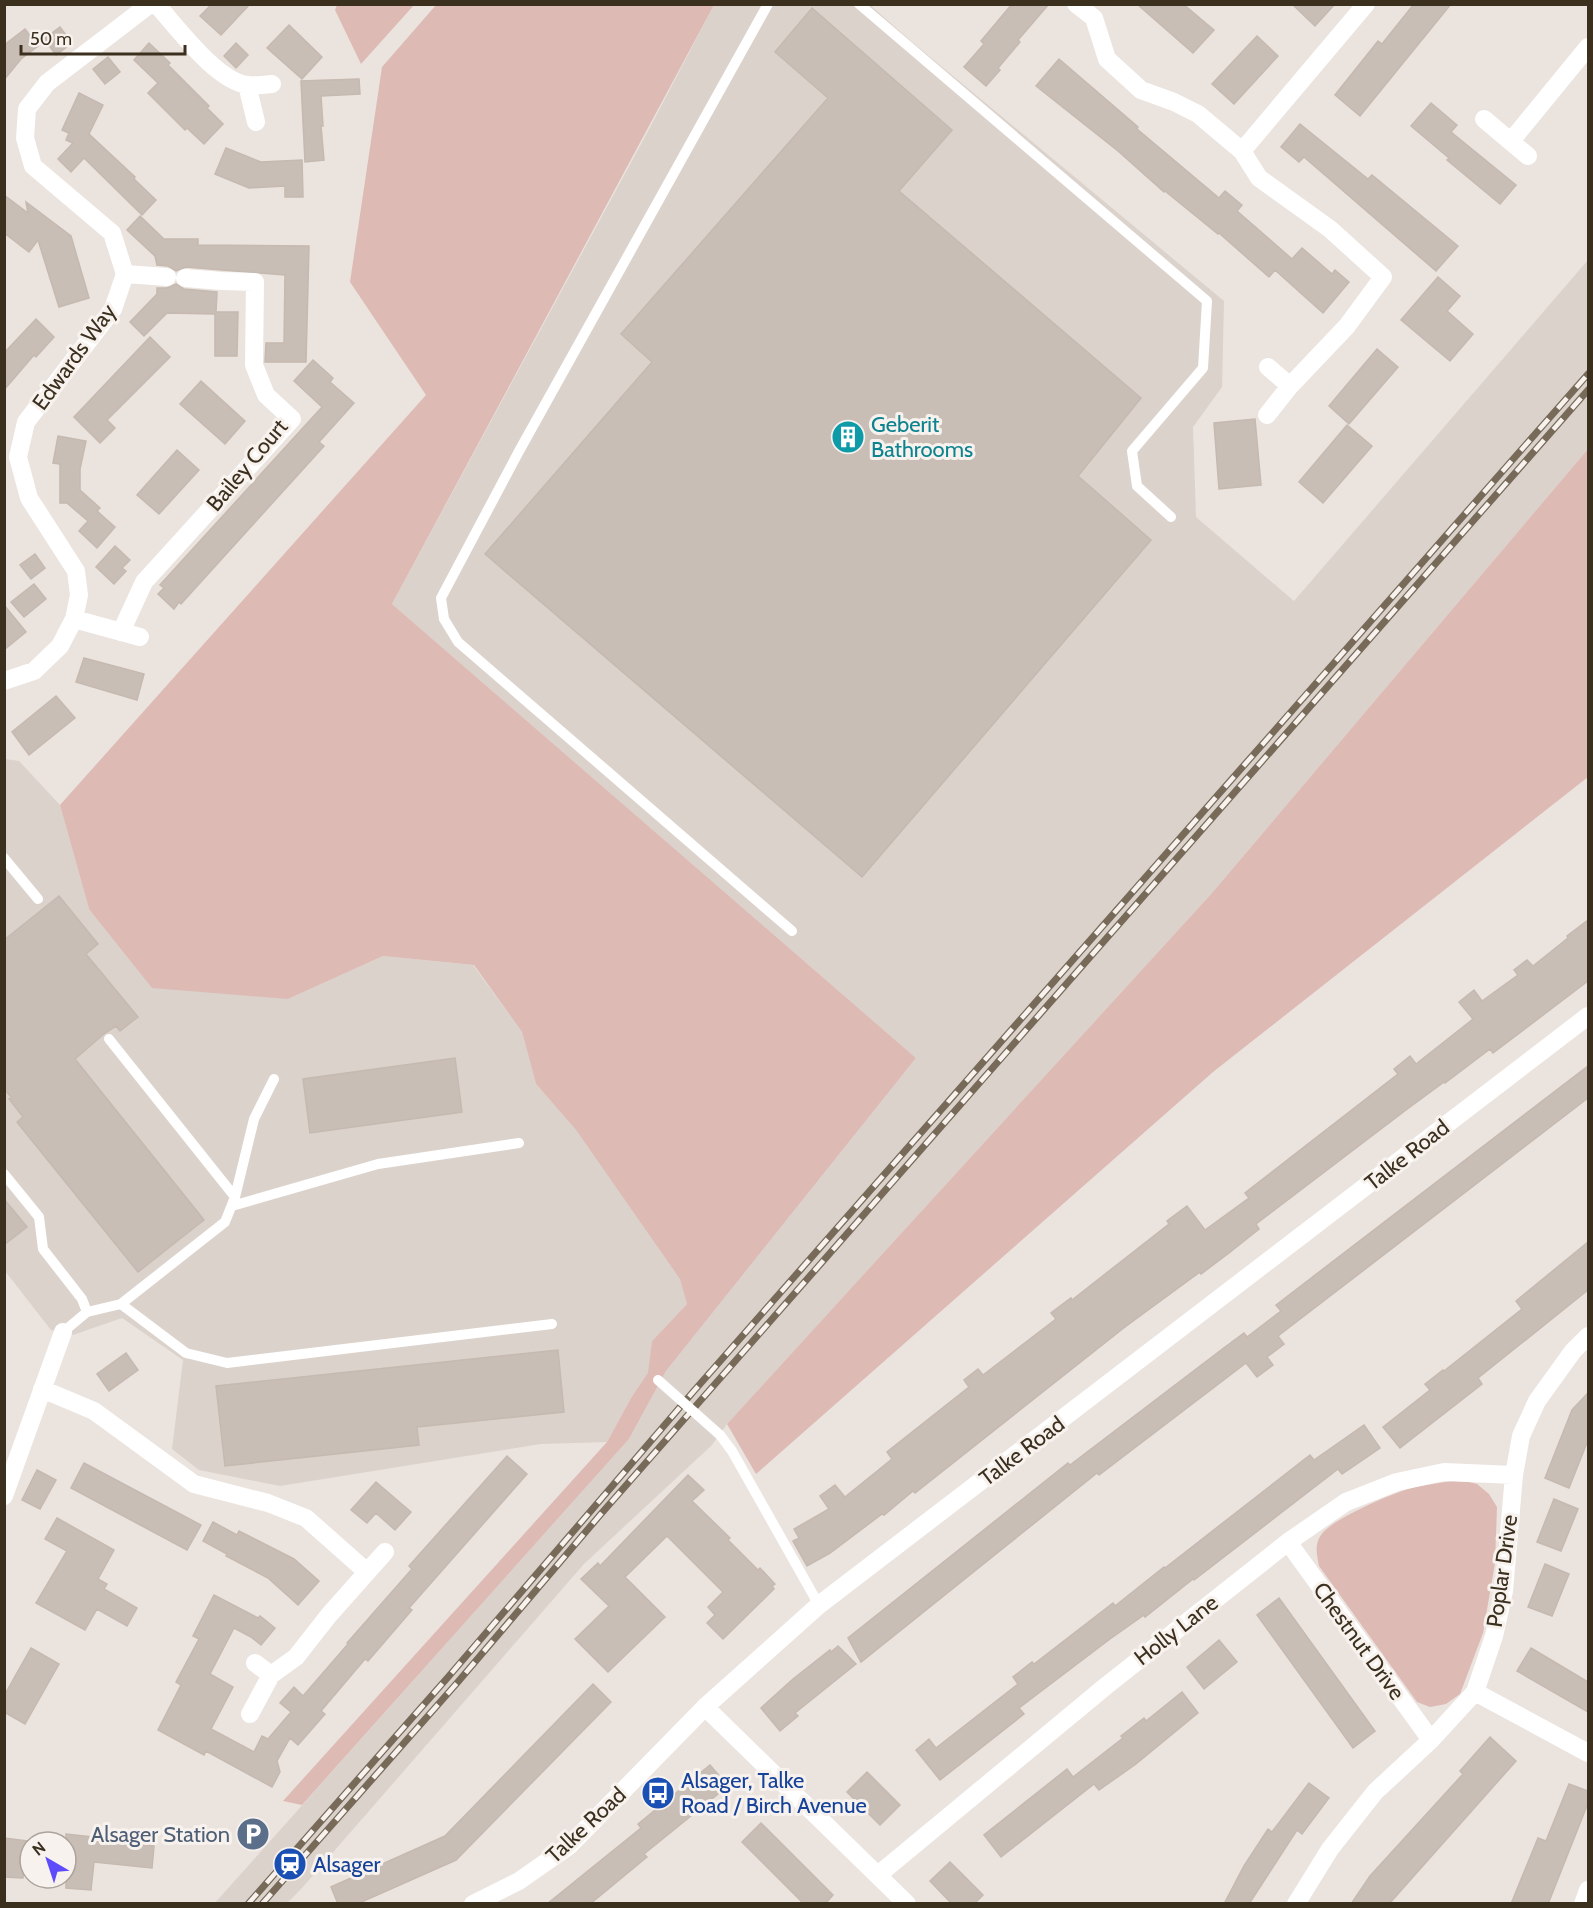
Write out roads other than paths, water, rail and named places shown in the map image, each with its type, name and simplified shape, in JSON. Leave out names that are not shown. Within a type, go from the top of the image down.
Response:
[{"type":"street","points":[[125,274],[112,233],[33,166],[25,138],[27,109],[47,83],[150,4]]},
{"type":"street","points":[[156,4],[214,68],[235,81],[247,85],[272,84]]},
{"type":"street","points":[[1076,4],[1094,18],[1107,59],[1141,90],[1198,114],[1242,151],[1259,178],[1330,229],[1383,277],[1347,326],[1290,386],[1267,415]]},
{"type":"street","points":[[1242,151],[1365,4]]},
{"type":"street","points":[[1510,141],[1588,47]]},
{"type":"street","points":[[247,85],[256,122]]},
{"type":"street","points":[[1484,119],[1528,156]]},
{"type":"street","name":"Bailey Court","points":[[121,632],[144,582],[292,419],[266,395],[254,365],[255,282],[125,274]]},
{"type":"street","name":"Edwards Way","points":[[4,681],[34,670],[60,646],[74,619],[79,595],[76,571],[62,545],[29,498],[18,457],[26,422],[112,309],[125,274]]},
{"type":"street","points":[[1268,367],[1290,386]]},
{"type":"street","points":[[74,619],[140,637]]},
{"type":"street","name":"Talke Road","points":[[473,1904],[519,1881],[569,1846],[705,1707],[819,1605],[1588,1016]]},
{"type":"street","points":[[4,1496],[63,1332]]},
{"type":"street","name":"Poplar Drive","points":[[1296,1904],[1330,1849],[1376,1792],[1431,1740],[1475,1692],[1494,1636],[1504,1591],[1514,1475],[1521,1436],[1537,1401],[1573,1351],[1588,1336]]},
{"type":"street","points":[[42,1389],[94,1411],[194,1484],[268,1503],[306,1518],[367,1572]]},
{"type":"street","name":"Holly Lane","points":[[878,1875],[1106,1686],[1288,1542],[1346,1502],[1397,1482],[1444,1472],[1514,1475]]},
{"type":"street","name":"Chestnut Drive","points":[[1288,1542],[1431,1740]]},
{"type":"street","points":[[250,1714],[271,1675],[296,1657],[329,1615],[385,1552]]},
{"type":"street","points":[[255,1663],[271,1675]]},
{"type":"street","points":[[1475,1692],[1588,1753]]},
{"type":"street","points":[[705,1707],[907,1904]]},
{"type":"street","points":[[1583,1904],[1588,1890]]},
{"type":"lane","points":[[768,4],[518,453],[441,598],[444,619],[458,642],[792,931]]},
{"type":"lane","points":[[859,4],[1207,301],[1203,368],[1132,451],[1137,486],[1171,517]]},
{"type":"lane","points":[[4,858],[38,899]]},
{"type":"lane","points":[[109,1039],[234,1202]]},
{"type":"lane","points":[[63,1332],[87,1312],[121,1304],[225,1222],[234,1202],[254,1119],[274,1079]]},
{"type":"lane","points":[[234,1202],[378,1164],[519,1143]]},
{"type":"lane","points":[[4,1174],[39,1217],[43,1250],[82,1299],[87,1312]]},
{"type":"lane","points":[[121,1304],[186,1353],[227,1363],[552,1324]]},
{"type":"lane","points":[[656,1377],[720,1435],[732,1451],[819,1605]]},
{"type":"railway","points":[[248,1904],[449,1676],[693,1392],[1588,374]]},
{"type":"railway","points":[[262,1904],[457,1683],[600,1515],[1588,390]]},
{"type":"place","name":"Geberit Bathrooms","points":[[848,437]]},
{"type":"place","name":"Alsager, Talke Road / Birch Avenue","points":[[658,1793]]},
{"type":"place","name":"Alsager Station","points":[[253,1834]]},
{"type":"place","name":"Alsager","points":[[290,1864]]}]
